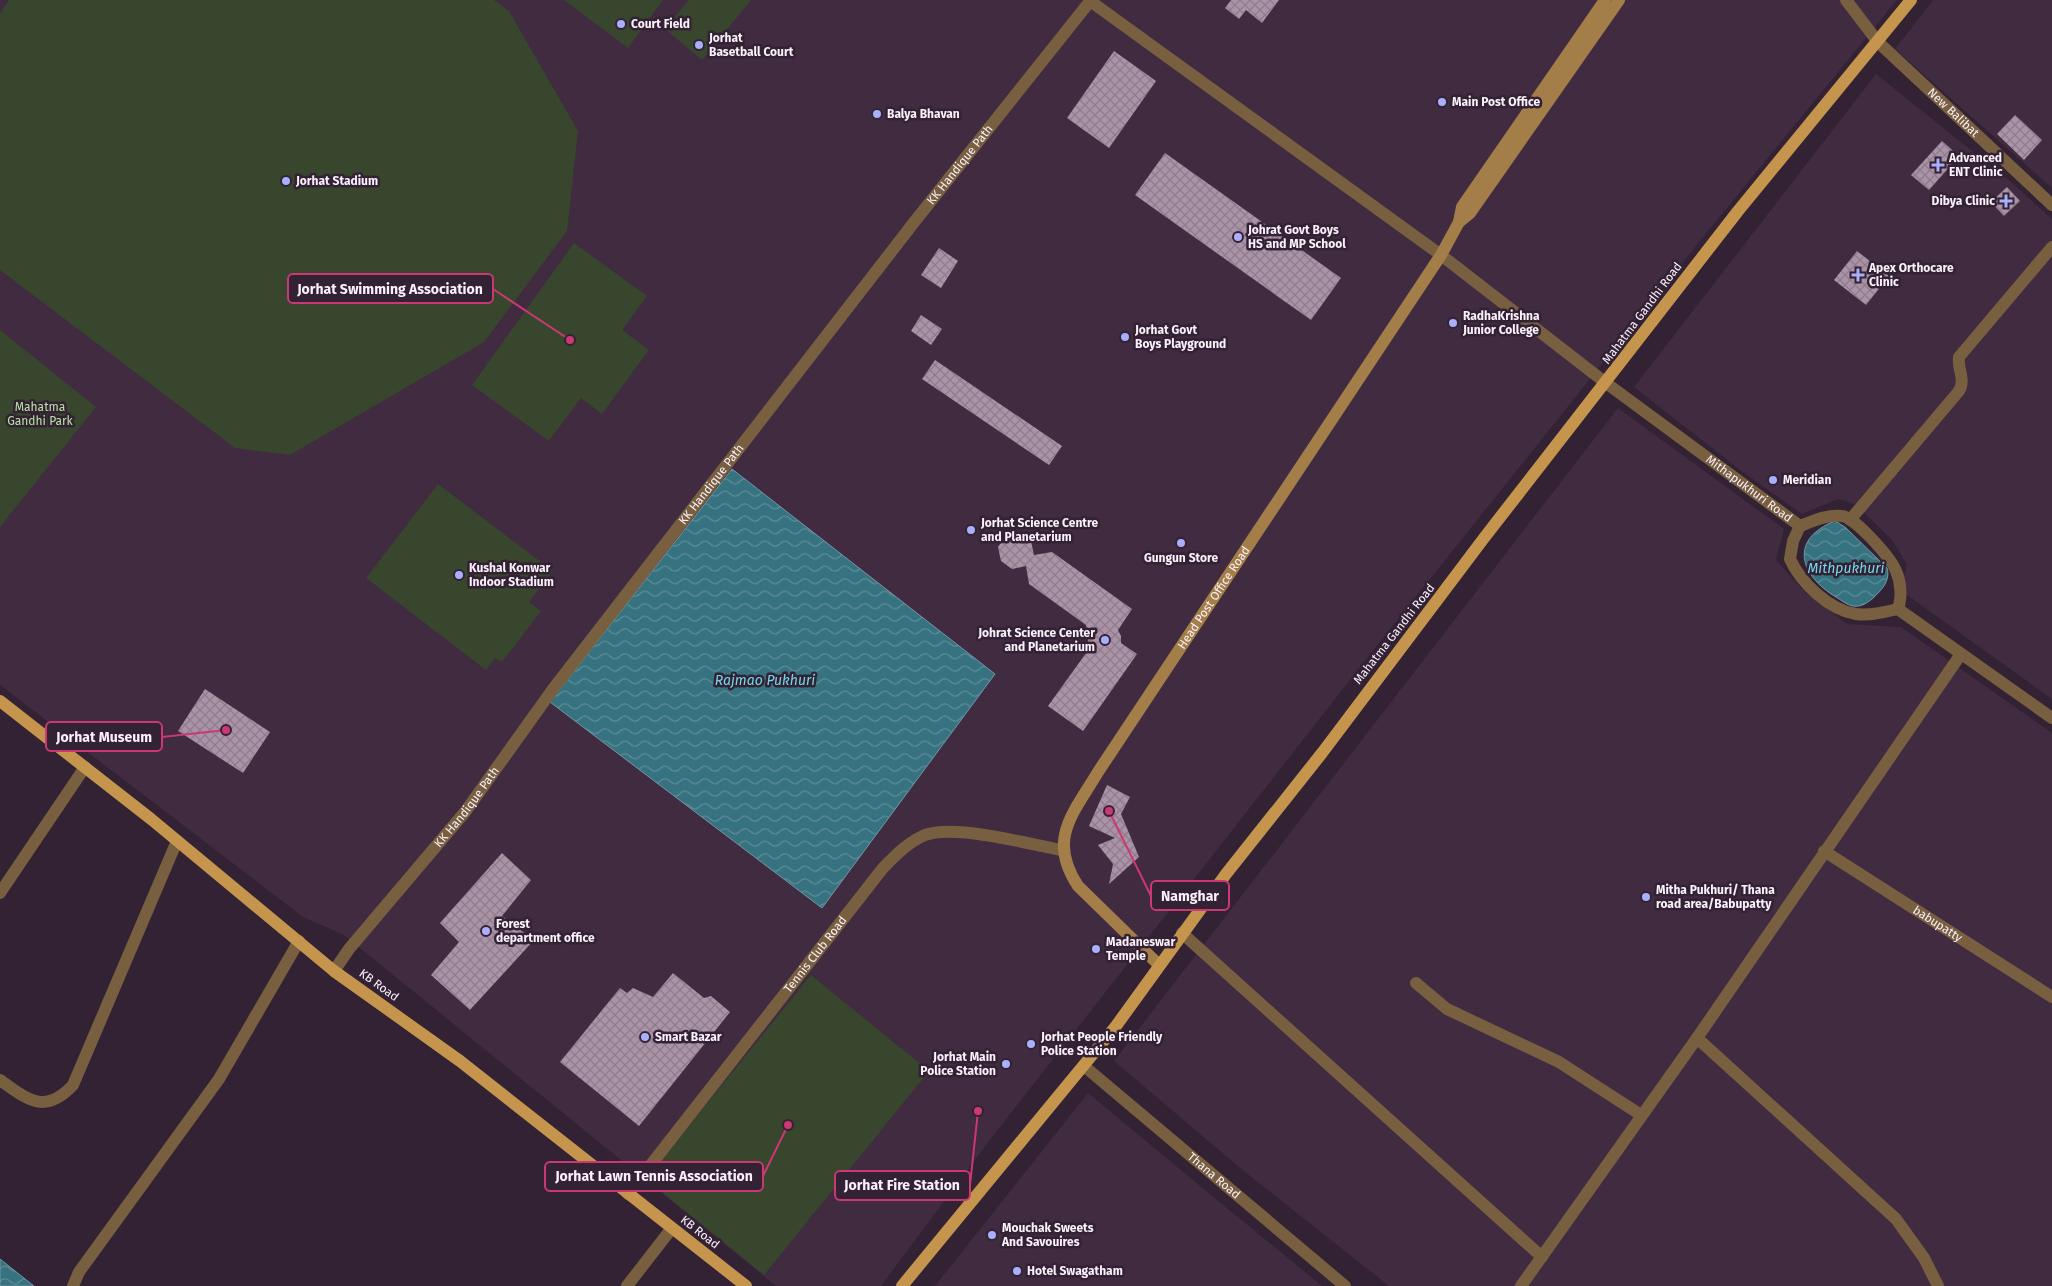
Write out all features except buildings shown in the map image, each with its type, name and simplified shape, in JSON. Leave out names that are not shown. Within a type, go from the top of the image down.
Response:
[{"type":"main road","name":"Mahatma Gandhi Road","points":[[902,1286],[1116,1026],[1182,933],[1484,538],[1738,211],[1911,0]]},
{"type":"main road","name":"KB Road","points":[[0,701],[177,841],[334,970],[460,1061],[746,1286]]},
{"type":"street","name":"Head Post Office Road","points":[[1062,850],[1067,826],[1098,772],[1441,254],[1458,222],[1462,207],[1605,0]]},
{"type":"street","name":"Head Post Office Road","points":[[1458,222],[1470,213],[1619,0]]},
{"type":"street","name":"New Balibat","points":[[1846,0],[1878,42],[2052,205]]},
{"type":"street","name":"Mithapukhuri Road","points":[[1090,1],[1441,254],[1606,383],[1800,526],[1790,559],[1807,584],[1819,595],[1855,614],[1878,614],[1898,609]]},
{"type":"street","name":"KK Handique Path","points":[[334,970],[349,949],[465,812],[553,689],[915,221],[1090,1]]},
{"type":"street","points":[[1850,520],[1960,391],[1963,383],[1958,365],[1959,356],[2052,247]]},
{"type":"street","points":[[1800,526],[1833,516],[1843,516],[1850,520],[1875,543],[1897,571],[1901,600],[1898,609],[2052,718]]},
{"type":"street","points":[[1521,1286],[1697,1038],[1961,654]]},
{"type":"street","points":[[0,893],[85,767]]},
{"type":"street","name":"Tennis Club Road","points":[[628,1194],[883,868],[902,849],[926,835],[951,831],[1062,850]]},
{"type":"street","points":[[0,1080],[14,1090],[42,1104],[54,1101],[73,1085],[177,841]]},
{"type":"street","points":[[1062,850],[1070,874],[1078,886],[1159,965]]},
{"type":"street","name":"babupatty","points":[[1824,851],[2052,997]]},
{"type":"street","points":[[1182,933],[1542,1257]]},
{"type":"street","points":[[73,1286],[79,1272],[214,1086],[299,941]]},
{"type":"street","points":[[1416,983],[1447,1009],[1559,1062],[1641,1115]]},
{"type":"street","points":[[1697,1038],[1891,1213],[1907,1232],[1938,1286]]},
{"type":"street","name":"Thana Road","points":[[1084,1066],[1345,1286]]},
{"type":"street","points":[[627,1286],[672,1228]]},
{"type":"shaded area","points":[[0,0],[1897,0],[1704,236],[1371,653],[989,1141],[881,1286],[776,1286],[344,935],[303,917],[0,685]]},
{"type":"shaded area","points":[[1933,0],[2052,0],[2052,188],[1895,49]]},
{"type":"shaded area","points":[[1876,74],[2012,183],[2052,219],[2052,699],[1900,590],[1907,565],[1892,540],[1855,504],[1838,499],[1802,514],[1740,470],[1634,387]]},
{"type":"shaded area","name":"Mitha Pukhuri/ Thana road area/Babupatty","points":[[1618,408],[1784,529],[1776,560],[1804,591],[1847,624],[1901,627],[2052,733],[2052,1286],[1389,1286],[1240,1168],[1114,1061]]},
{"type":"shaded area","points":[[1088,1093],[1182,1171],[1322,1286],[935,1286]]},
{"type":"green space","name":"Jorhat Stadium","points":[[9,0],[494,0],[509,11],[578,131],[567,231],[484,342],[290,455],[235,448],[0,270],[0,13]]},
{"type":"green space","name":"Court Field","points":[[564,0],[663,0],[628,48]]},
{"type":"green space","name":"Jorhat Basetball Court","points":[[689,0],[751,0],[702,60],[665,29]]},
{"type":"green space","points":[[574,243],[647,296],[622,330],[649,350],[602,414],[581,398],[549,441],[472,385]]},
{"type":"green space","name":"Mahatma Gandhi Park","points":[[0,330],[96,407],[0,527]]},
{"type":"green space","name":"Kushal Konwar Indoor Stadium","points":[[438,484],[553,571],[529,602],[541,611],[502,662],[495,658],[486,670],[366,578]]},
{"type":"green space","points":[[811,975],[929,1071],[764,1275],[646,1179]]},
{"type":"water","name":"Rajmao Pukhuri","points":[[732,469],[995,674],[822,908],[550,702]]},
{"type":"water","name":"Mithpukhuri","points":[[1835,521],[1845,527],[1888,571],[1886,581],[1877,595],[1860,606],[1849,605],[1823,588],[1807,568],[1804,558],[1805,547],[1811,537],[1820,529]]},
{"type":"water","points":[[0,1259],[34,1286],[0,1286]]},
{"type":"place","name":"Court Field","points":[[621,24]]},
{"type":"place","name":"Jorhat Basetball Court","points":[[699,45]]},
{"type":"place","name":"Main Post Office","points":[[1442,102]]},
{"type":"place","name":"Balya Bhavan","points":[[877,114]]},
{"type":"place","name":"Advanced ENT Clinic","points":[[1938,165]]},
{"type":"place","name":"Jorhat Stadium","points":[[286,181]]},
{"type":"place","name":"Dibya Clinic","points":[[2006,201]]},
{"type":"place","name":"Johrat Govt Boys HS and MP School","points":[[1238,237]]},
{"type":"place","name":"Apex Orthocare Clinic","points":[[1858,275]]},
{"type":"place","name":"RadhaKrishna Junior College","points":[[1453,323]]},
{"type":"place","name":"Jorhat Govt Boys Playground","points":[[1125,337]]},
{"type":"place","name":"Jorhat Swimming Association","points":[[570,340]]},
{"type":"place","name":"Meridian","points":[[1773,480]]},
{"type":"place","name":"Jorhat Science Centre and Planetarium","points":[[971,530]]},
{"type":"place","name":"Gungun Store","points":[[1181,543]]},
{"type":"place","name":"Kushal Konwar Indoor Stadium","points":[[459,575]]},
{"type":"place","name":"Johrat Science Center and Planetarium","points":[[1105,640]]},
{"type":"place","name":"Jorhat Museum","points":[[226,730]]},
{"type":"place","name":"Namghar","points":[[1109,811]]},
{"type":"place","name":"Mitha Pukhuri/ Thana road area/Babupatty","points":[[1646,897]]},
{"type":"place","name":"Forest department office","points":[[486,931]]},
{"type":"place","name":"Madaneswar Temple","points":[[1096,949]]},
{"type":"place","name":"Smart Bazar","points":[[645,1037]]},
{"type":"place","name":"Jorhat People Friendly Police Station","points":[[1031,1044]]},
{"type":"place","name":"Jorhat Main Police Station","points":[[1006,1064]]},
{"type":"place","name":"Jorhat Fire Station","points":[[978,1111]]},
{"type":"place","name":"Jorhat Lawn Tennis Association","points":[[788,1125]]},
{"type":"place","name":"Mouchak Sweets And Savouires","points":[[992,1235]]},
{"type":"place","name":"Hotel Swagatham","points":[[1017,1271]]}]
